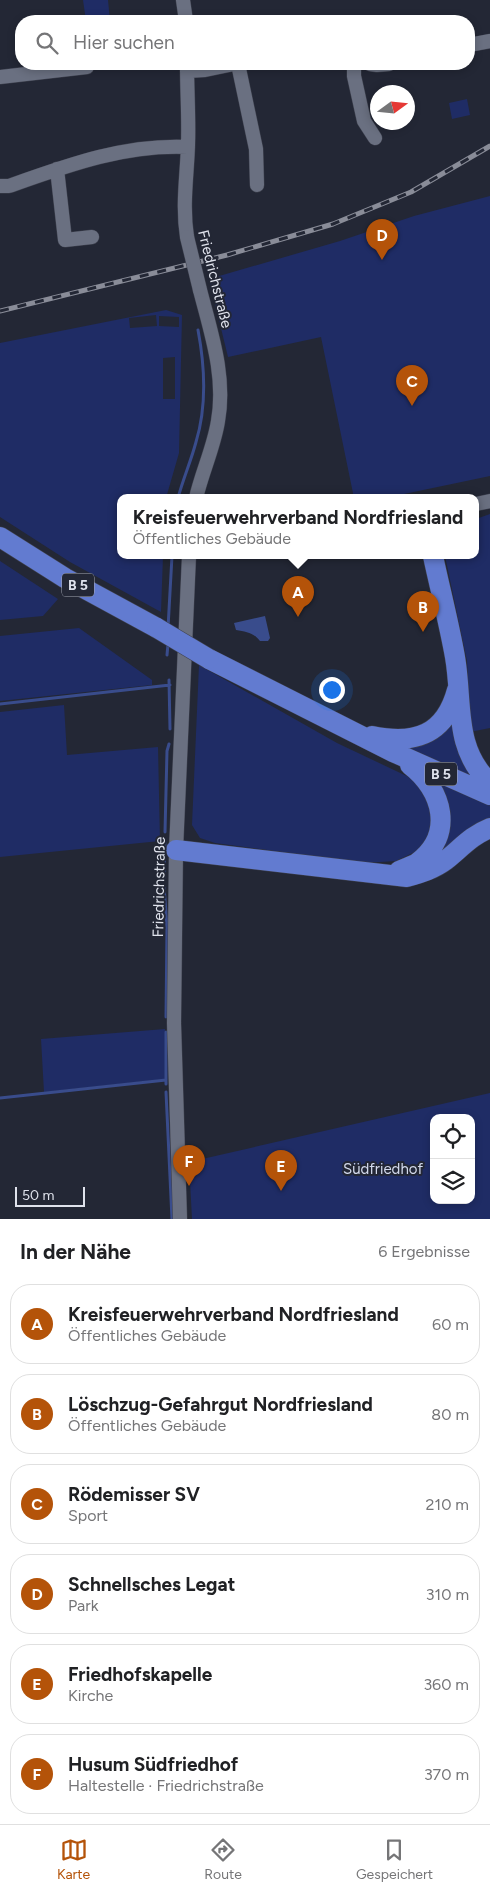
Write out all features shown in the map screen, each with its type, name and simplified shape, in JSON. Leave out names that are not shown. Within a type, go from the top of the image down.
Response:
[{"type":"highway","name":"B 5","points":[[0,537],[65,578],[157,628],[209,659],[393,752],[490,796]]},
{"type":"highway","points":[[434,559],[455,658],[464,741],[471,760],[490,783]]},
{"type":"highway","points":[[352,732],[390,740],[412,738],[428,732],[442,722],[453,703],[458,683]]},
{"type":"highway","points":[[389,876],[416,863],[428,853],[441,824],[440,804],[432,788],[420,772],[393,752]]},
{"type":"highway","points":[[176,850],[407,877],[430,870],[446,860],[460,846],[490,828]]},
{"type":"street","points":[[183,0],[185,15]]},
{"type":"street","points":[[475,44],[490,41]]},
{"type":"street","points":[[0,77],[61,70]]},
{"type":"street","name":"Friedrichstraße","points":[[187,70],[188,147],[184,217],[187,237],[217,356],[221,400],[218,423],[197,494]]},
{"type":"street","points":[[239,70],[256,148],[257,185]]},
{"type":"street","points":[[354,70],[364,121],[375,138]]},
{"type":"street","points":[[0,186],[9,186],[98,156],[168,146],[188,147]]},
{"type":"street","points":[[57,169],[64,240],[92,237]]},
{"type":"street","name":"Friedrichstraße","points":[[180,1219],[174,1023],[176,850],[189,559]]},
{"type":"green space","points":[[83,0],[108,0],[109,15],[85,15]]},
{"type":"green space","points":[[467,99],[470,115],[452,119],[449,103]]},
{"type":"green space","points":[[490,196],[490,476],[404,494],[353,494],[321,337],[228,357],[209,279],[340,241],[414,216]]},
{"type":"green space","points":[[166,310],[182,315],[179,453],[167,494],[117,494],[117,559],[163,559],[161,612],[70,562],[0,517],[0,343]],"holes":[[[156,315],[157,326],[130,328],[129,318]],[[159,316],[179,317],[179,327],[159,326]],[[175,357],[175,399],[163,399],[163,358]]]},
{"type":"green space","points":[[490,514],[490,728],[470,732],[467,661],[446,559],[479,559],[479,518]]},
{"type":"green space","points":[[0,561],[58,599],[43,616],[0,620]]},
{"type":"green space","points":[[79,628],[152,680],[152,685],[0,701],[0,636]]},
{"type":"green space","points":[[199,665],[337,743],[413,779],[425,792],[434,824],[423,848],[396,861],[364,863],[215,843],[200,838],[192,825]]},
{"type":"green space","points":[[64,705],[67,755],[158,747],[160,841],[0,857],[0,712]]},
{"type":"green space","points":[[457,711],[483,786],[395,746]]},
{"type":"green space","points":[[427,774],[490,803],[490,822],[418,866],[439,844]]},
{"type":"green space","points":[[165,1029],[165,1079],[44,1092],[41,1039]]},
{"type":"green space","name":"Südfriedhof","points":[[490,1093],[490,1219],[192,1219],[189,1162]]},
{"type":"shaded area","points":[[265,616],[270,638],[268,641],[260,641],[252,634],[236,630],[234,623]]},
{"type":"waterway","points":[[179,494],[194,449],[202,415],[204,386],[198,330]]},
{"type":"waterway","points":[[168,628],[172,559]]},
{"type":"waterway","points":[[167,655],[168,644]]},
{"type":"waterway","points":[[169,680],[170,729]]},
{"type":"waterway","points":[[0,704],[170,685]]},
{"type":"waterway","points":[[165,832],[167,751],[169,744]]},
{"type":"waterway","points":[[164,878],[165,840]]},
{"type":"waterway","points":[[164,886],[167,927],[166,1017]]},
{"type":"waterway","points":[[166,1032],[166,1084]]},
{"type":"waterway","points":[[0,1098],[166,1080]]},
{"type":"waterway","points":[[166,1092],[172,1219]]},
{"type":"railway","points":[[0,311],[227,255],[333,224],[411,192],[490,146]]},
{"type":"place","name":"Schnellsches Legat","points":[[382,260]]},
{"type":"place","name":"Rödemisser SV","points":[[412,406]]},
{"type":"place","name":"Kreisfeuerwehrverband Nordfriesland","points":[[298,617]]},
{"type":"place","name":"Löschzug-Gefahrgut Nordfriesland","points":[[423,632]]},
{"type":"place","name":"Husum Südfriedhof","points":[[189,1186]]},
{"type":"place","name":"Friedhofskapelle","points":[[281,1191]]}]
